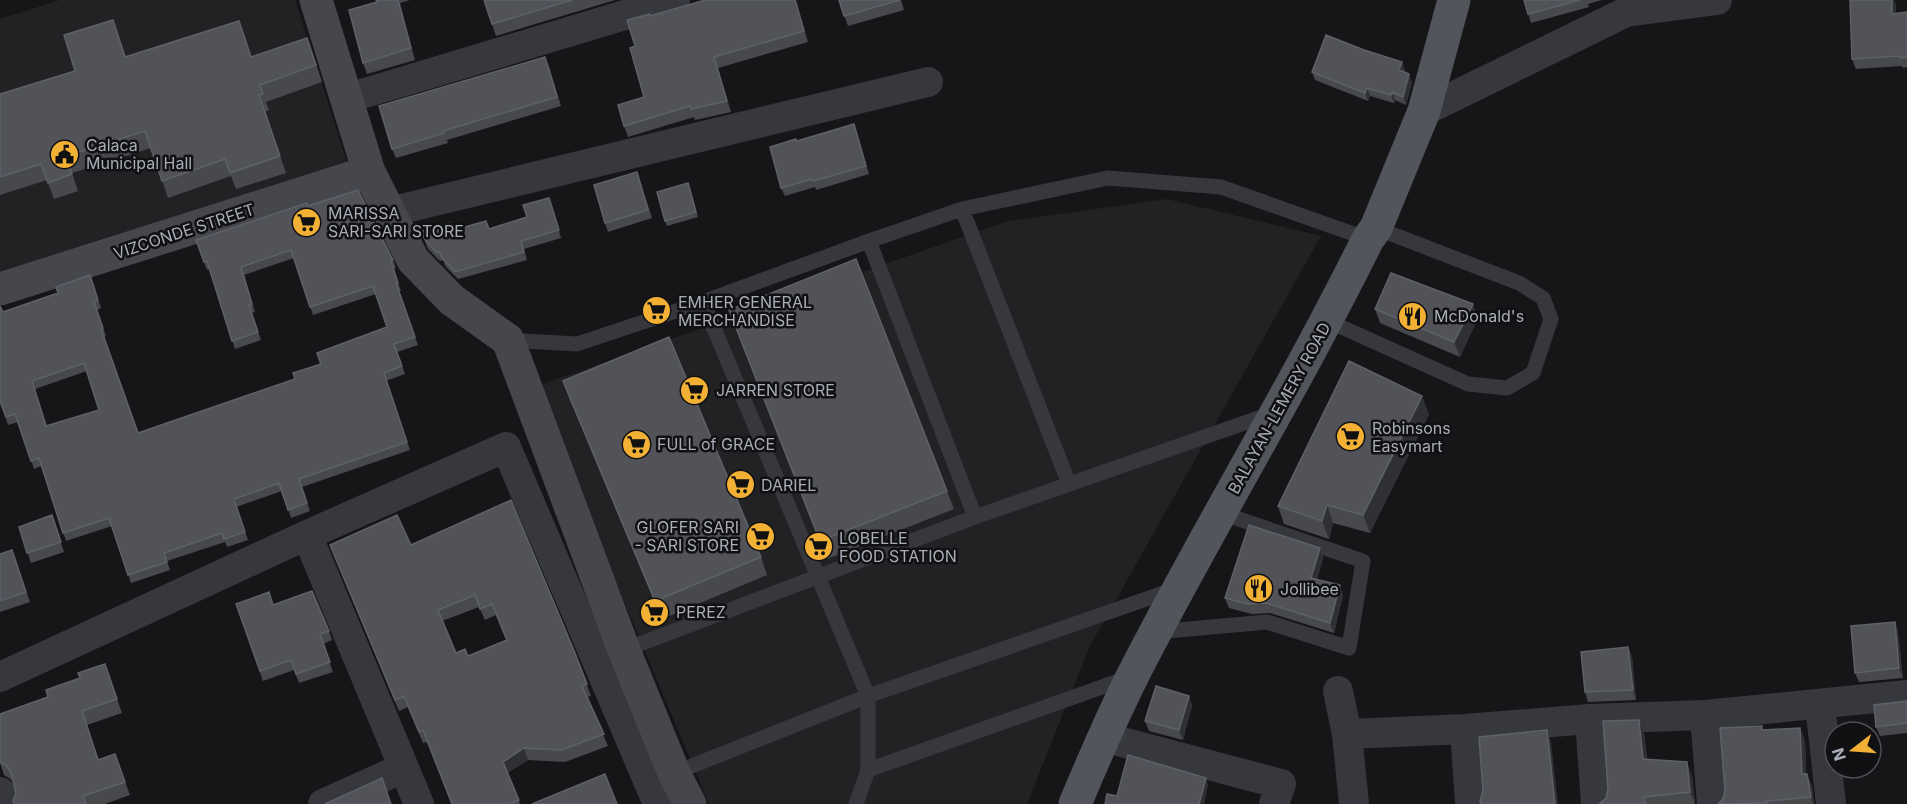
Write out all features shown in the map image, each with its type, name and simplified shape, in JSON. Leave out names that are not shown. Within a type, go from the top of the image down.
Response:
[{"type":"main road","name":"BALAYAN-LEMERY ROAD","points":[[1075,804],[1132,676],[1179,587],[1328,321],[1372,233],[1424,111],[1455,0]]},
{"type":"street","points":[[316,0],[369,172],[413,260],[452,300],[508,340],[624,650],[674,773],[690,804]]},
{"type":"street","points":[[345,99],[675,0]]},
{"type":"street","points":[[1424,111],[1626,12],[1717,0]]},
{"type":"street","points":[[389,212],[928,82]]},
{"type":"street","name":"VIZCONDE STREET","points":[[0,289],[369,172]]},
{"type":"street","points":[[0,677],[307,535],[506,447],[658,804]]},
{"type":"street","points":[[307,535],[419,804]]},
{"type":"street","points":[[1338,691],[1347,734],[1354,804]]},
{"type":"street","points":[[1347,734],[1466,729],[1590,719],[1705,715],[1907,694]]},
{"type":"street","points":[[1820,704],[1831,804]]},
{"type":"street","points":[[1705,715],[1712,804]]},
{"type":"street","points":[[1590,719],[1596,804]]},
{"type":"street","points":[[1466,729],[1470,804]]},
{"type":"street","points":[[1103,738],[1281,784],[1274,804]]},
{"type":"street","points":[[323,804],[404,768]]},
{"type":"street","points":[[0,792],[4,804]]},
{"type":"lane","points":[[508,340],[577,344],[703,302],[869,240],[962,209],[1108,178],[1221,187],[1372,233],[1519,283],[1543,298],[1551,319],[1533,373],[1507,388],[1468,384],[1328,321]]},
{"type":"lane","points":[[962,209],[1069,484]]},
{"type":"lane","points":[[869,240],[975,517]]},
{"type":"lane","points":[[703,302],[868,696],[868,770],[856,804]]},
{"type":"lane","points":[[624,650],[975,517],[1278,411]]},
{"type":"lane","points":[[1156,632],[1267,622],[1349,648],[1364,561],[1221,513]]},
{"type":"lane","points":[[674,773],[868,696],[1179,587]]},
{"type":"lane","points":[[868,770],[1132,676]]},
{"type":"shaded area","points":[[60,0],[295,0],[347,162],[0,273],[0,19]]},
{"type":"shaded area","points":[[1167,199],[1321,236],[1090,646],[1027,804],[709,804],[534,387],[1008,221]]},
{"type":"building","points":[[376,0],[398,0],[411,48],[363,63],[349,10],[377,2]]},
{"type":"building","points":[[484,0],[572,0],[492,24]]},
{"type":"building","points":[[705,0],[795,0],[804,31],[714,57],[727,101],[691,109],[690,106],[624,126],[618,105],[644,97],[630,48],[635,46],[627,20],[650,14],[650,16]]},
{"type":"building","points":[[839,0],[900,0],[844,16]]},
{"type":"building","points":[[1524,0],[1580,0],[1528,14]]},
{"type":"building","points":[[1850,0],[1892,0],[1892,14],[1907,12],[1907,57],[1852,59]]},
{"type":"building","name":"Calaca Municipal Hall","points":[[113,20],[125,57],[239,21],[251,57],[307,38],[316,65],[260,85],[263,94],[259,95],[280,156],[230,173],[225,159],[162,181],[145,131],[66,156],[72,174],[48,183],[41,164],[0,177],[0,94],[75,71],[64,35]]},
{"type":"building","points":[[1326,35],[1402,62],[1399,70],[1409,74],[1403,97],[1392,92],[1391,95],[1367,88],[1365,93],[1312,72]]},
{"type":"building","points":[[545,57],[557,97],[443,131],[444,133],[392,149],[379,106]]},
{"type":"building","points":[[854,124],[866,166],[781,188],[770,147]]},
{"type":"building","points":[[637,172],[648,210],[605,223],[594,185]]},
{"type":"building","points":[[688,183],[696,212],[665,221],[657,192]]},
{"type":"building","points":[[358,190],[393,260],[391,261],[398,283],[396,283],[415,337],[394,344],[402,366],[384,373],[407,442],[299,479],[307,503],[288,510],[279,483],[234,499],[245,532],[224,539],[222,533],[164,553],[167,562],[128,575],[109,518],[63,533],[39,458],[31,461],[15,414],[6,417],[0,401],[0,306],[3,312],[58,293],[56,287],[90,275],[98,300],[94,302],[103,328],[101,329],[138,433],[295,379],[293,373],[321,364],[317,353],[387,327],[373,286],[310,307],[291,250],[241,267],[252,304],[249,305],[258,332],[232,341],[207,261],[204,262],[196,240],[307,203],[308,206]],"holes":[[[84,363],[99,410],[46,426],[32,381]]]},
{"type":"building","points":[[549,198],[559,230],[521,241],[524,252],[455,272],[442,258],[440,252],[437,253],[426,241],[421,231],[449,223],[451,231],[486,221],[489,229],[527,217],[523,205]]},
{"type":"building","points":[[856,259],[947,491],[820,541],[729,310]]},
{"type":"building","points":[[1391,273],[1473,304],[1454,342],[1375,309]]},
{"type":"building","points":[[669,337],[761,557],[655,601],[563,381]]},
{"type":"building","points":[[1349,361],[1422,396],[1363,515],[1327,505],[1322,521],[1278,506]]},
{"type":"building","points":[[511,500],[575,653],[587,684],[582,686],[604,734],[561,750],[524,748],[503,762],[519,800],[509,804],[452,804],[423,730],[419,732],[404,696],[395,700],[330,545],[397,515],[411,545]],"holes":[[[475,595],[480,609],[492,604],[507,640],[468,656],[465,649],[456,653],[438,610]]]},
{"type":"building","points":[[52,515],[61,542],[27,553],[19,527]]},
{"type":"building","points":[[1249,525],[1320,548],[1311,578],[1340,585],[1330,623],[1266,603],[1248,604],[1225,598]]},
{"type":"building","points":[[12,550],[26,592],[0,601],[0,554]]},
{"type":"building","points":[[312,591],[329,631],[320,634],[330,662],[296,674],[291,660],[260,671],[236,604],[269,592],[273,605]]},
{"type":"building","points":[[1895,622],[1899,668],[1855,673],[1851,626]]},
{"type":"building","points":[[1628,647],[1633,690],[1585,692],[1581,652]]},
{"type":"building","points":[[105,664],[117,699],[82,711],[98,760],[115,754],[125,782],[83,796],[86,804],[14,804],[16,793],[11,773],[7,766],[0,762],[0,714],[48,697],[46,690],[80,678],[78,673]]},
{"type":"building","points":[[1156,686],[1189,696],[1179,730],[1145,721]]},
{"type":"building","points":[[1907,701],[1907,723],[1883,726],[1883,720],[1875,720],[1874,705]]},
{"type":"building","points":[[1639,720],[1643,759],[1687,762],[1690,792],[1644,797],[1645,804],[1599,804],[1606,798],[1608,789],[1603,721]]},
{"type":"building","points":[[1762,726],[1762,730],[1800,728],[1802,774],[1807,774],[1811,797],[1767,801],[1767,803],[1718,804],[1723,799],[1725,790],[1720,728]]},
{"type":"building","points":[[1547,730],[1555,804],[1481,804],[1483,791],[1479,737]]},
{"type":"building","points":[[1128,755],[1206,778],[1199,804],[1105,804],[1107,794],[1117,796]]},
{"type":"building","points":[[605,774],[617,804],[532,804]]},
{"type":"building","points":[[382,778],[391,804],[325,804]]},
{"type":"place","name":"Calaca Municipal Hall","points":[[65,154]]},
{"type":"place","name":"MARISSA SARI-SARI STORE","points":[[307,222]]},
{"type":"place","name":"EMHER GENERAL MERCHANDISE","points":[[657,311]]},
{"type":"place","name":"McDonald's","points":[[1413,316]]},
{"type":"place","name":"JARREN STORE","points":[[695,390]]},
{"type":"place","name":"Robinsons Easymart","points":[[1351,437]]},
{"type":"place","name":"FULL of GRACE","points":[[636,444]]},
{"type":"place","name":"DARIEL","points":[[740,485]]},
{"type":"place","name":"GLOFER SARI - SARI STORE","points":[[760,536]]},
{"type":"place","name":"LOBELLE FOOD STATION","points":[[818,547]]},
{"type":"place","name":"Jollibee","points":[[1259,589]]},
{"type":"place","name":"PEREZ","points":[[655,612]]}]
